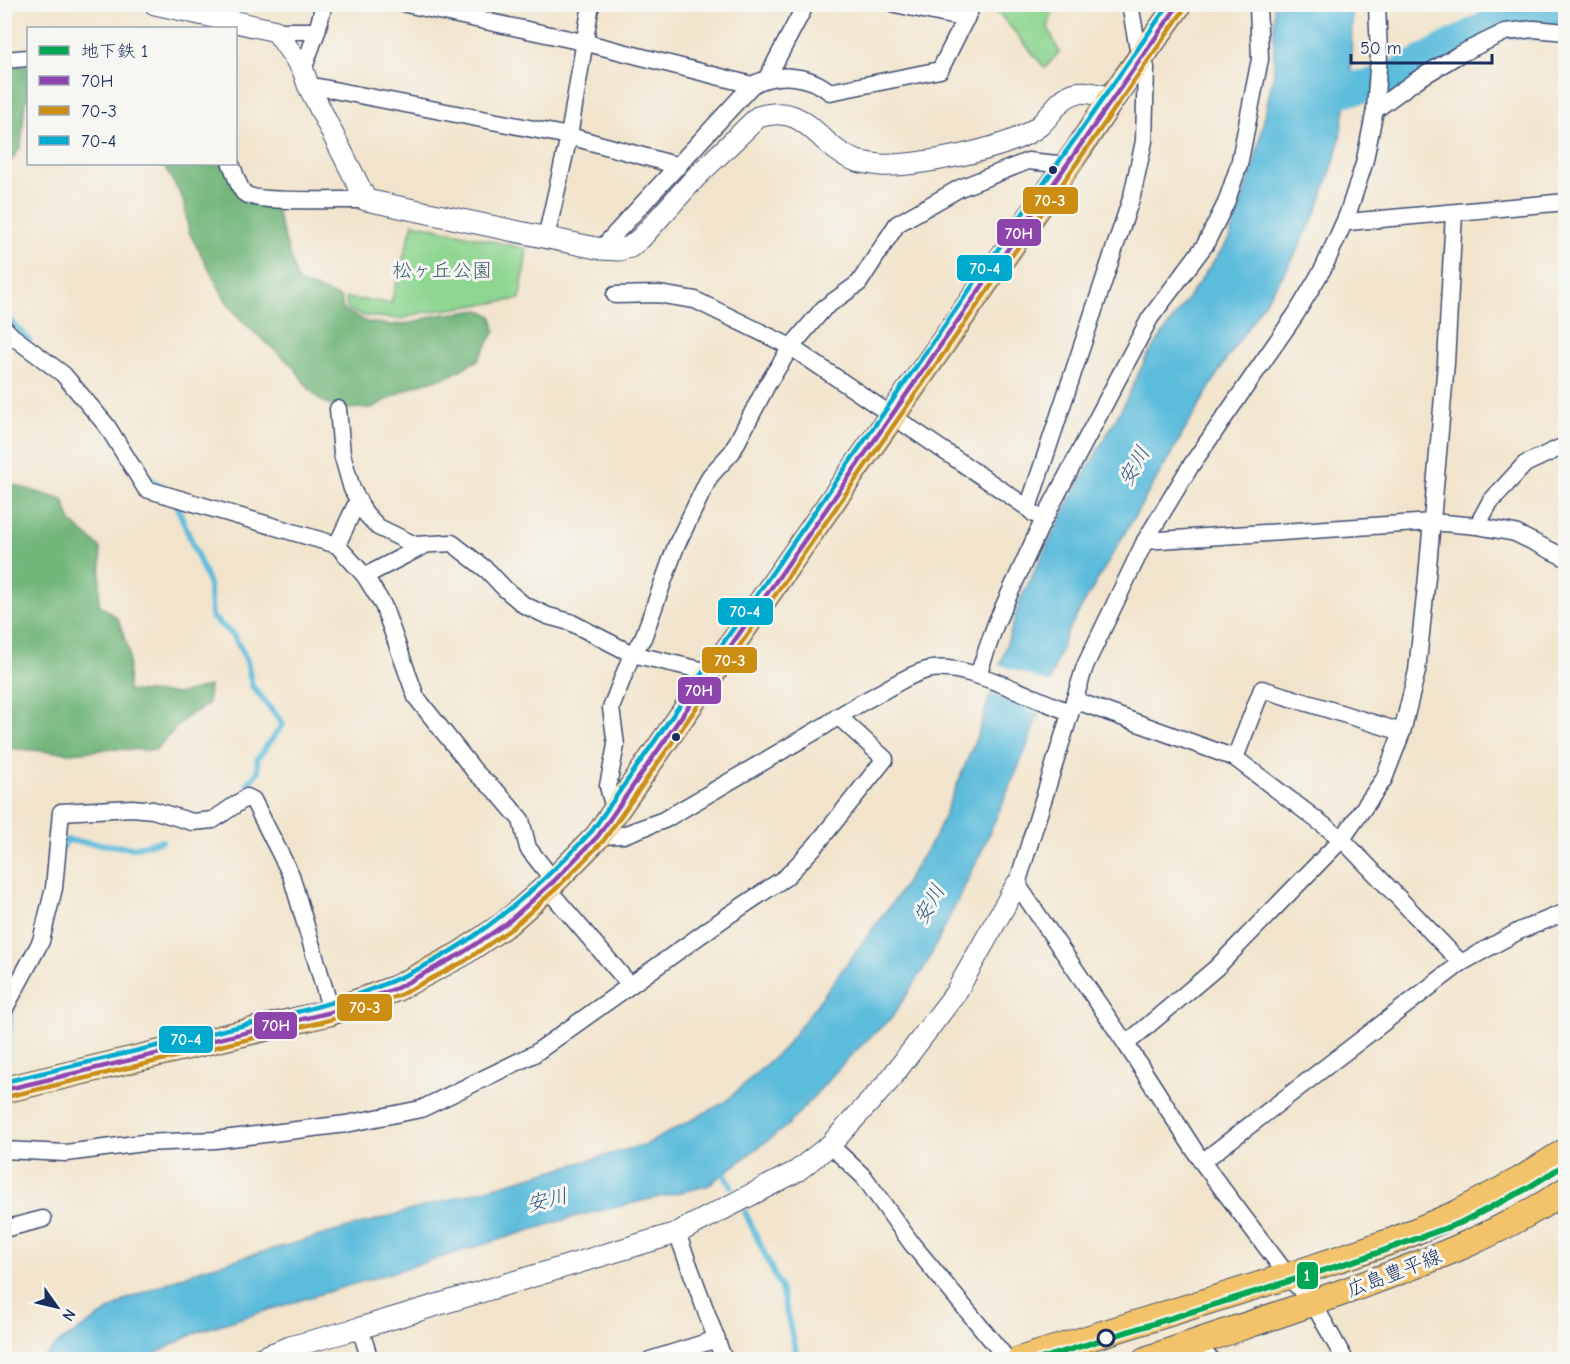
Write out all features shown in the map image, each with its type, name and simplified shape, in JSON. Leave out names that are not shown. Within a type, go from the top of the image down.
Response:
[{"type":"main road","points":[[4,1090],[328,1014],[398,988],[461,954],[507,923],[550,884],[598,836],[615,813],[1179,4]]},
{"type":"main road","name":"広島豊平線","points":[[1019,1359],[1288,1276],[1395,1240],[1456,1214],[1520,1180],[1566,1151]]},
{"type":"main road","name":"広島豊平線","points":[[1144,1359],[1313,1303],[1475,1242],[1538,1209],[1566,1190]]},
{"type":"street","points":[[155,4],[276,31],[317,31]]},
{"type":"street","points":[[305,77],[324,4]]},
{"type":"street","points":[[406,4],[759,81],[783,76],[806,80],[830,92],[940,70],[969,12],[895,4]]},
{"type":"street","points":[[546,238],[569,136],[591,4]]},
{"type":"street","points":[[601,249],[759,81],[806,4]]},
{"type":"street","points":[[1028,508],[1132,196],[1144,141],[1146,67],[1140,60],[1130,4]]},
{"type":"street","points":[[984,677],[996,623],[1042,523],[1150,318],[1205,245],[1226,203],[1239,165],[1260,59],[1258,4]]},
{"type":"street","points":[[256,1359],[677,1233],[797,1171],[830,1145],[888,1082],[955,994],[1017,884],[1069,707],[1085,666],[1145,541],[1190,467],[1296,314],[1324,267],[1347,216],[1364,164],[1375,110],[1379,55],[1377,4]]},
{"type":"street","points":[[1375,110],[1415,81],[1458,55],[1505,32],[1534,28],[1566,32]]},
{"type":"street","points":[[276,31],[305,77],[366,200]]},
{"type":"street","points":[[4,60],[27,58]]},
{"type":"street","points":[[305,77],[569,136],[679,165]]},
{"type":"street","points":[[231,165],[243,193],[249,196],[278,200],[366,200],[601,249],[619,250],[630,247],[641,238],[695,178],[758,117],[772,113],[799,118],[830,144],[856,160],[903,166],[964,154],[1025,135],[1039,126],[1057,105],[1074,93],[1082,92],[1112,98]]},
{"type":"street","points":[[615,813],[608,786],[616,745],[611,708],[632,654],[643,638],[676,546],[710,476],[732,452],[768,383],[791,347],[824,308],[859,283],[897,224],[960,188],[1028,161],[1066,165]]},
{"type":"street","points":[[1347,216],[1348,222],[1566,202]]},
{"type":"street","points":[[1126,1044],[1216,968],[1342,839],[1383,779],[1402,732],[1417,671],[1432,522],[1446,363],[1454,213]]},
{"type":"street","points":[[615,295],[658,294],[695,300],[791,347],[1028,508],[1042,523]]},
{"type":"street","points":[[4,328],[63,374],[107,426],[146,489],[337,545],[365,576],[383,605],[416,697],[476,773],[498,793],[521,820],[528,848],[550,884],[630,985]]},
{"type":"street","points":[[338,409],[342,454],[352,489],[365,513],[378,527],[416,545],[452,543],[488,571],[524,606],[570,622],[632,654],[714,673]]},
{"type":"street","points":[[1477,526],[1490,502],[1526,464],[1566,444]]},
{"type":"street","points":[[337,545],[358,500]]},
{"type":"street","points":[[1145,541],[1432,522],[1477,526],[1515,533],[1566,558]]},
{"type":"street","points":[[365,576],[425,545]]},
{"type":"street","points":[[598,836],[623,835],[664,820],[838,716],[912,675],[929,669],[956,670],[1235,758],[1342,839],[1461,963]]},
{"type":"street","points":[[1235,758],[1262,689],[1402,732]]},
{"type":"street","points":[[4,1150],[66,1153],[143,1143],[215,1140],[346,1125],[421,1109],[534,1054],[726,916],[786,878],[816,846],[885,759],[838,716]]},
{"type":"street","points":[[4,1010],[41,941],[54,888],[61,812],[132,808],[153,810],[192,822],[213,820],[247,797],[253,800],[291,875],[331,1011]]},
{"type":"street","points":[[1017,884],[1126,1044],[1202,1162],[1288,1276],[1313,1303],[1345,1359]]},
{"type":"street","points":[[1202,1162],[1461,963],[1519,931],[1566,912]]},
{"type":"street","points":[[830,1145],[864,1177],[912,1244],[1008,1359]]},
{"type":"street","points":[[4,1229],[43,1219]]},
{"type":"street","points":[[677,1233],[724,1359]]},
{"type":"street","points":[[360,1328],[370,1359]]},
{"type":"street","points":[[651,1359],[717,1339]]},
{"type":"street","points":[[1192,1344],[1212,1359]]},
{"type":"green space","points":[[992,5],[1055,5],[1048,27],[1059,52],[1045,68]]},
{"type":"green space","points":[[27,65],[27,100],[25,101],[21,146],[5,167],[4,68]]},
{"type":"green space","points":[[164,165],[228,165],[245,201],[275,207],[298,282],[341,298],[343,310],[367,322],[389,325],[413,323],[432,316],[480,310],[492,316],[495,331],[478,360],[449,376],[416,385],[371,408],[338,409],[320,400],[294,367],[244,323],[228,304],[189,232],[183,199]]},
{"type":"green space","name":"松ヶ丘公園","points":[[413,223],[527,249],[520,299],[420,313],[402,319],[363,316],[347,309],[346,298],[391,303]]},
{"type":"green space","points":[[5,482],[63,500],[71,522],[100,547],[99,604],[118,619],[129,651],[128,691],[181,694],[209,686],[208,704],[185,718],[155,750],[110,749],[71,753],[5,748]]},
{"type":"water","name":"安川","points":[[1274,5],[1352,5],[1351,74],[1337,153],[1317,211],[1290,264],[1224,363],[1066,634],[1026,749],[979,857],[925,967],[892,1017],[849,1057],[788,1125],[707,1186],[577,1216],[199,1331],[145,1359],[40,1360],[59,1343],[127,1299],[202,1269],[647,1144],[725,1102],[785,1047],[898,895],[937,833],[978,734],[1022,596],[1071,498],[1123,406],[1146,358],[1228,241],[1255,161],[1274,73]]},
{"type":"pier","points":[[998,664],[1052,684],[1042,713],[988,693]]},
{"type":"waterway","points":[[1314,94],[1382,84],[1500,21],[1566,24]]},
{"type":"waterway","points":[[4,314],[29,340]]},
{"type":"waterway","points":[[145,476],[165,488]]},
{"type":"waterway","points":[[177,506],[209,584],[212,617],[234,636],[247,661],[252,686],[283,724],[257,759],[258,772],[247,784]]},
{"type":"waterway","points":[[64,846],[65,840],[133,848],[162,841]]},
{"type":"waterway","points":[[6,1068],[11,1008]]},
{"type":"waterway","points":[[721,1168],[731,1186]]},
{"type":"waterway","points":[[745,1212],[781,1289],[798,1360]]},
{"type":"metro line","name":"1","points":[[1037,1360],[1363,1258],[1460,1223],[1526,1189],[1566,1164]]},
{"type":"transit line","name":"70-4","points":[[4,1082],[280,1017],[371,989],[430,963],[459,946],[495,921],[545,878],[592,831],[1169,4]]},
{"type":"transit line","name":"70H","points":[[4,1090],[328,1013],[397,988],[461,954],[507,923],[554,881],[598,836],[1179,4]]},
{"type":"transit line","name":"70-3","points":[[6,1097],[330,1020],[400,995],[465,961],[511,929],[559,886],[604,840],[1185,8]]}]
